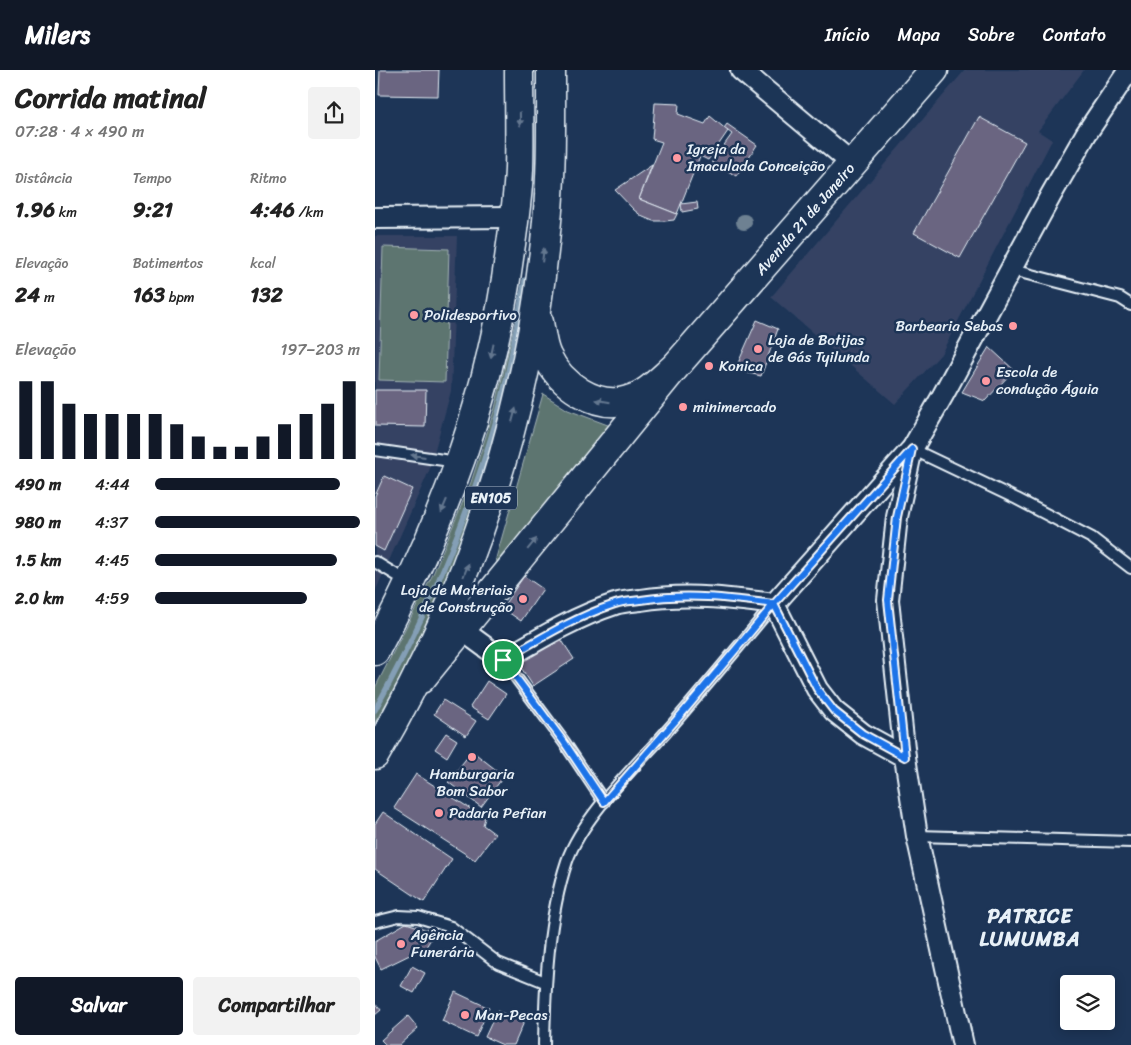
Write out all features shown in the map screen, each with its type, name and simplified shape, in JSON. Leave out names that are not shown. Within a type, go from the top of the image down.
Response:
[{"type":"main road","name":"EN105","points":[[375,651],[410,583],[461,462],[480,402],[502,308],[515,216],[519,170],[519,70]]},
{"type":"main road","name":"EN105","points":[[375,755],[412,690],[455,597],[490,501],[517,404],[537,308],[547,221],[551,138],[551,70]]},
{"type":"main road","name":"Avenida 21 de Janeiro","points":[[675,367],[934,70]]},
{"type":"main road","points":[[537,308],[546,354],[554,368],[577,389],[597,401],[629,400],[648,390],[675,367]]},
{"type":"main road","points":[[412,690],[675,367]]},
{"type":"street","points":[[741,70],[853,164]]},
{"type":"street","points":[[774,604],[912,449],[1051,196],[1087,134],[1129,70]]},
{"type":"street","points":[[375,218],[515,216]]},
{"type":"street","points":[[912,449],[897,517],[888,600],[905,757],[917,836],[963,1045]]},
{"type":"street","points":[[462,630],[503,660],[565,624],[616,604],[665,596],[689,596],[727,597],[774,604]]},
{"type":"street","points":[[774,604],[817,689],[834,711],[863,734],[905,757]]},
{"type":"lane","points":[[1012,270],[1121,298],[1131,305]]},
{"type":"lane","points":[[912,449],[1017,499],[1092,538],[1126,559],[1131,568]]},
{"type":"lane","points":[[375,450],[461,462]]},
{"type":"lane","points":[[375,562],[410,583]]},
{"type":"lane","points":[[544,1045],[545,982],[557,902],[567,860],[582,830],[774,604]]},
{"type":"lane","points":[[503,660],[564,742],[604,802]]},
{"type":"lane","points":[[917,836],[1131,842]]},
{"type":"lane","points":[[375,922],[399,916],[417,917],[451,927],[498,963],[545,982]]},
{"type":"shaded area","points":[[965,70],[1084,70],[1038,131],[1052,140],[941,354],[895,404],[771,297]]},
{"type":"shaded area","points":[[375,236],[457,236],[451,391],[429,471],[375,592]]},
{"type":"green space","name":"Polidesportivo","points":[[383,247],[449,249],[445,382],[379,380]]},
{"type":"green space","points":[[525,280],[521,321],[503,409],[476,502],[459,548],[420,638],[375,723],[375,688],[433,574],[471,482],[495,408]]},
{"type":"green space","points":[[543,394],[568,410],[613,427],[501,562],[497,562],[496,558]]},
{"type":"building","points":[[380,70],[439,70],[438,96],[379,95]]},
{"type":"building","name":"Igreja da Imaculada Conceição","points":[[655,103],[679,104],[678,114],[705,124],[710,116],[728,131],[708,160],[700,156],[677,214],[639,199],[662,142],[652,139]]},
{"type":"building","points":[[979,117],[1025,142],[960,258],[914,233]]},
{"type":"building","points":[[727,124],[757,145],[736,176],[712,162],[732,134],[724,128]]},
{"type":"building","points":[[652,165],[639,199],[677,214],[674,220],[653,221],[643,217],[615,190]]},
{"type":"building","points":[[697,202],[698,209],[682,212],[681,204]]},
{"type":"building","name":"Loja de Botijas de Gás Tyilunda","points":[[757,320],[778,329],[761,376],[735,370]]},
{"type":"building","name":"Escola de condução Águia","points":[[989,347],[1014,370],[985,401],[962,392]]},
{"type":"building","points":[[375,390],[426,390],[425,427],[375,426]]},
{"type":"building","points":[[384,476],[412,489],[384,551],[375,546],[375,496]]},
{"type":"building","name":"Loja de Materiais de Construção","points":[[524,576],[543,589],[521,621],[502,608]]},
{"type":"building","points":[[559,636],[574,659],[533,686],[518,663]]},
{"type":"building","points":[[487,681],[506,694],[489,719],[470,707]]},
{"type":"building","points":[[443,700],[476,721],[466,736],[434,714]]},
{"type":"building","points":[[446,733],[457,740],[447,757],[435,749]]},
{"type":"building","points":[[472,751],[504,776],[481,807],[448,782]]},
{"type":"building","name":"Padaria Pefian","points":[[416,774],[485,818],[483,825],[495,834],[475,860],[394,808]]},
{"type":"building","points":[[383,812],[452,859],[424,902],[375,869],[375,824]]},
{"type":"building","name":"Agência Funerária","points":[[406,923],[435,932],[426,947],[381,969],[375,957],[375,941]]},
{"type":"building","points":[[412,966],[425,973],[414,993],[401,986]]},
{"type":"building","name":"Man-Pecas","points":[[455,992],[489,1008],[476,1037],[442,1021]]},
{"type":"building","points":[[375,1002],[381,1010],[375,1015]]},
{"type":"building","points":[[497,1011],[524,1022],[514,1045],[503,1045],[485,1037]]},
{"type":"building","points":[[408,1016],[418,1028],[399,1045],[386,1045],[381,1040]]},
{"type":"waterway","points":[[375,710],[429,601],[461,526],[475,487],[503,394],[525,280]]},
{"type":"place","name":"Igreja da Imaculada Conceição","points":[[677,158]]},
{"type":"place","name":"Polidesportivo","points":[[414,315]]},
{"type":"place","name":"Barbearia Sebas","points":[[1013,326]]},
{"type":"place","name":"Loja de Botijas de Gás Tyilunda","points":[[758,349]]},
{"type":"place","name":"Konica","points":[[709,366]]},
{"type":"place","name":"Escola de condução Águia","points":[[986,381]]},
{"type":"place","name":"minimercado","points":[[683,407]]},
{"type":"place","name":"Loja de Materiais de Construção","points":[[523,599]]},
{"type":"place","name":"Hamburgaria Bom Sabor","points":[[472,757]]},
{"type":"place","name":"Padaria Pefian","points":[[439,813]]},
{"type":"place","name":"Agência Funerária","points":[[401,944]]},
{"type":"place","name":"Man-Pecas","points":[[465,1015]]},
{"type":"district","name":"PATRICE LUMUMBA","points":[[1030,928]]},
{"type":"route","points":[[503,660],[564,742],[604,802],[685,710],[774,604],[817,689],[834,711],[863,734],[905,757],[888,600],[897,517],[912,449],[774,604],[727,597],[689,596],[665,596],[616,604],[565,624],[503,660]]}]
